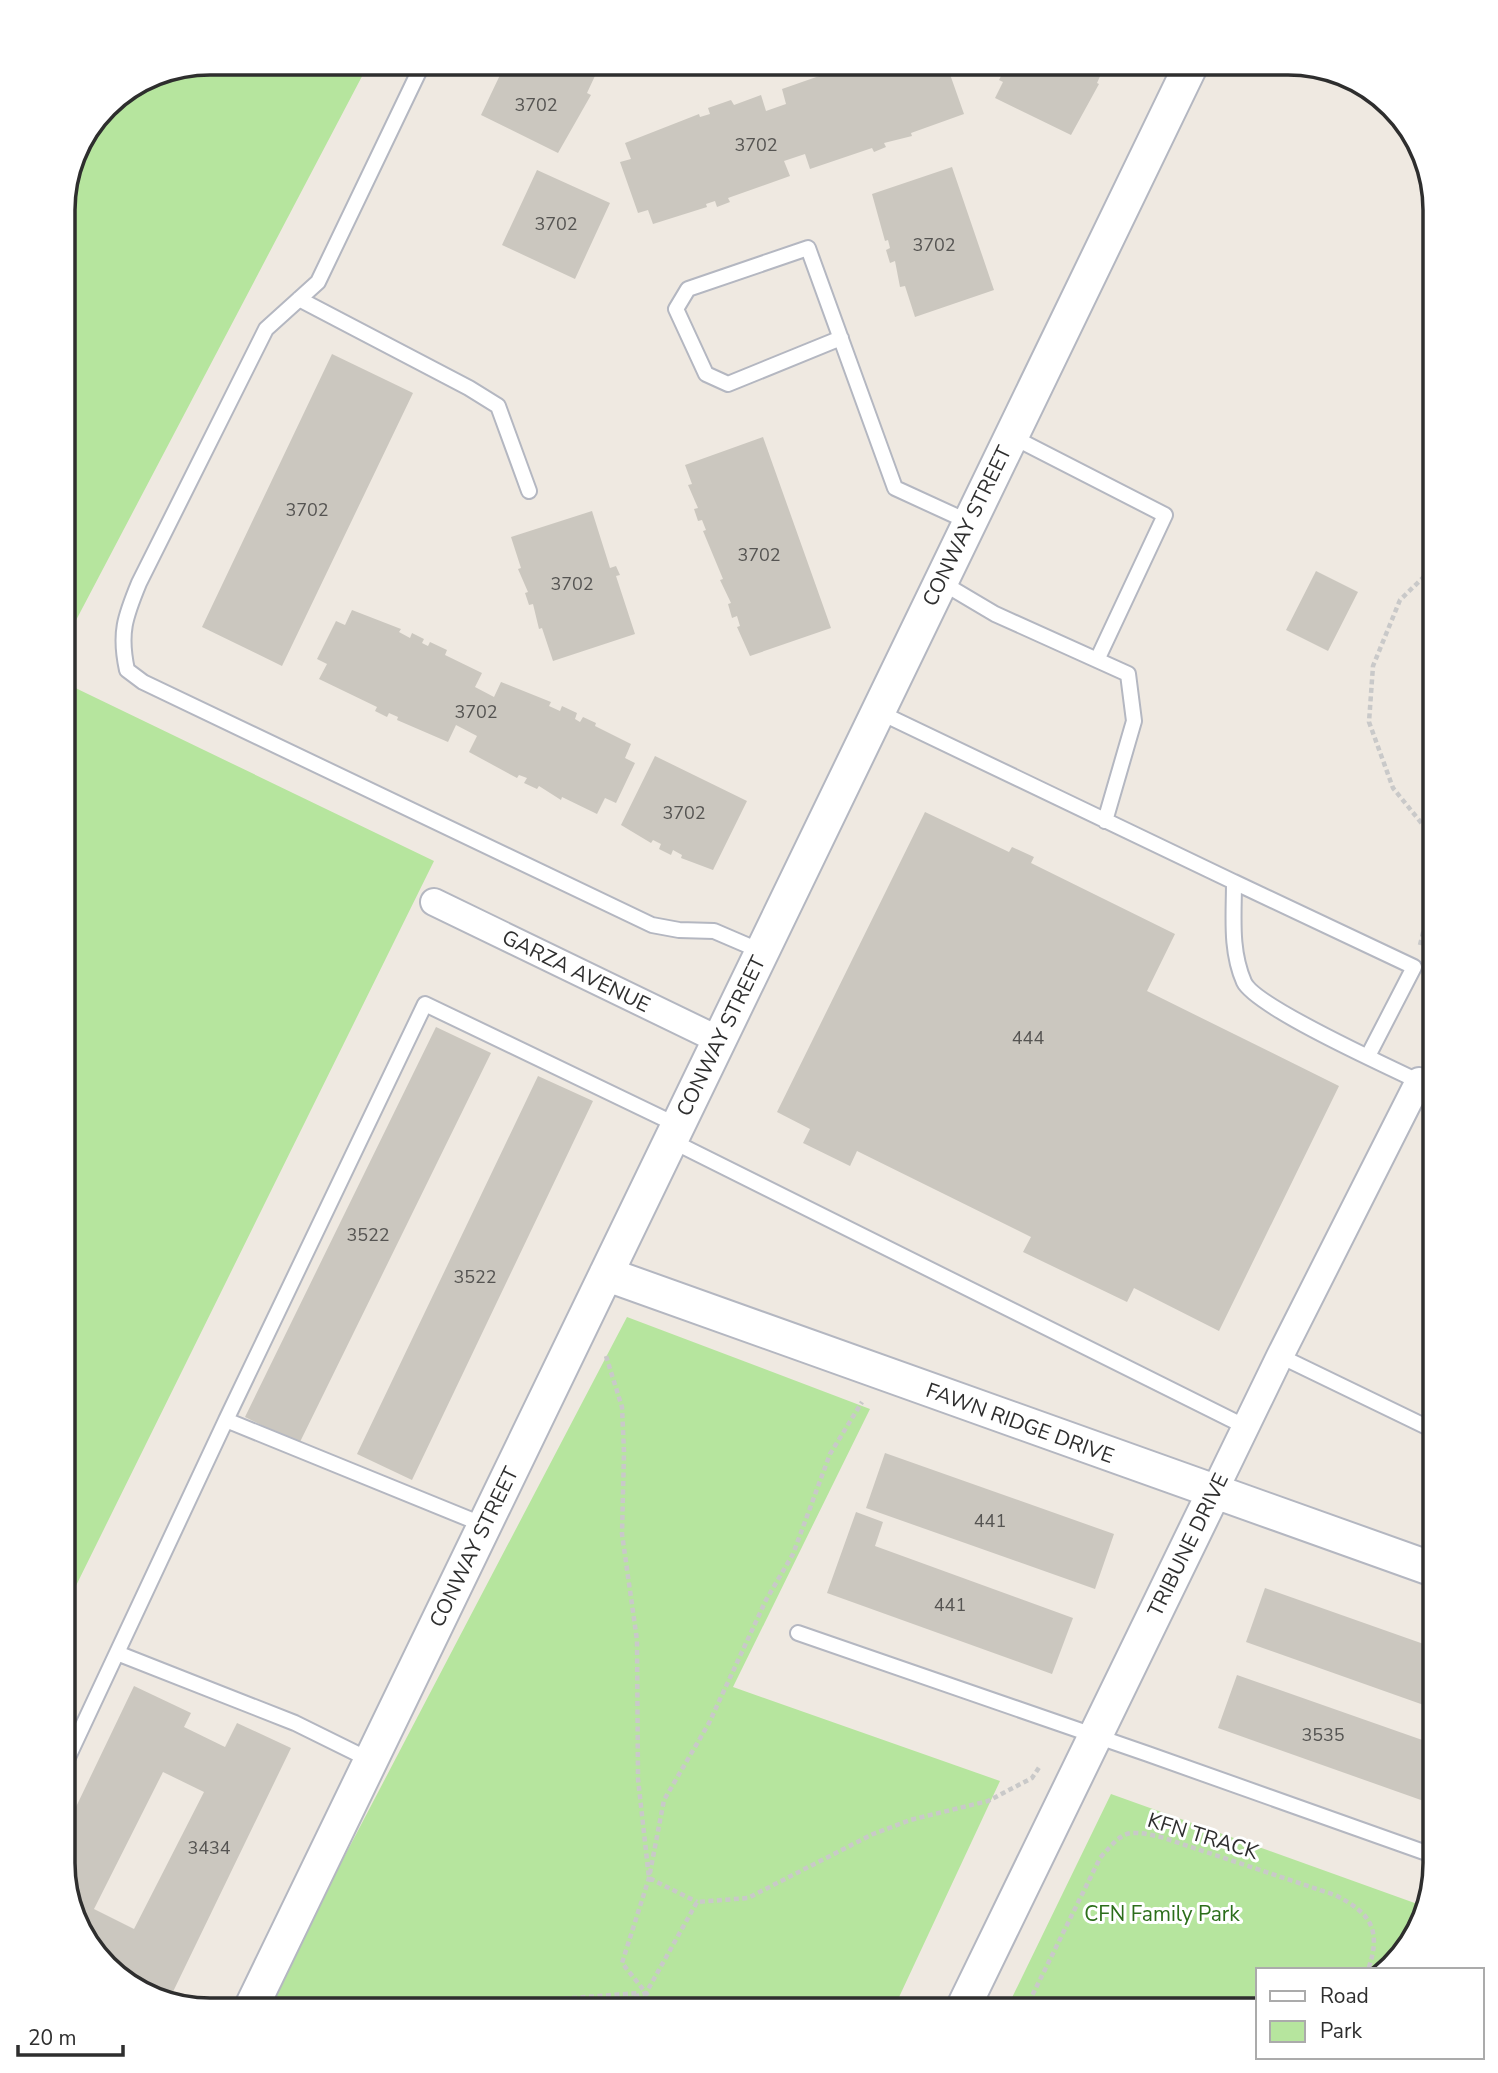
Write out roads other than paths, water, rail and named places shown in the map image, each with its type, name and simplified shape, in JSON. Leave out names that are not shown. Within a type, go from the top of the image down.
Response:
[{"type":"street","name":"CONWAY STREET","points":[[256,1997],[1186,76]]},
{"type":"street","name":"GARZA AVENUE","points":[[434,902],[719,1040]]},
{"type":"street","name":"TRIBUNE DRIVE","points":[[967,1998],[1080,1731],[1214,1492],[1280,1356],[1423,1092]]},
{"type":"street","name":"FAWN RIDGE DRIVE","points":[[606,1274],[1423,1566]]},
{"type":"lane","points":[[417,76],[318,282],[266,329],[139,583],[126,615],[123,636],[122,646],[127,670],[143,682],[652,925],[679,930],[714,931],[763,952]]},
{"type":"lane","points":[[841,338],[728,384],[706,374],[676,309],[688,289],[808,248],[841,338],[895,488],[969,522]]},
{"type":"lane","points":[[299,299],[469,388],[498,406],[529,491]]},
{"type":"lane","points":[[1011,436],[1165,514],[1097,660]]},
{"type":"lane","points":[[940,581],[995,614],[1128,674],[1134,722],[1105,821]]},
{"type":"lane","points":[[877,711],[1414,967],[1368,1056]]},
{"type":"lane","points":[[1234,882],[1234,949],[1245,985],[1282,1014],[1423,1083]]},
{"type":"lane","points":[[75,1743],[425,1004],[1246,1427]]},
{"type":"lane","points":[[1280,1356],[1423,1425]]},
{"type":"lane","points":[[226,1420],[484,1525]]},
{"type":"lane","points":[[798,1633],[1423,1852]]},
{"type":"lane","points":[[117,1653],[295,1723],[372,1761]]},
{"type":"park label","name":"CFN Family Park","points":[[1162,1914]]}]
